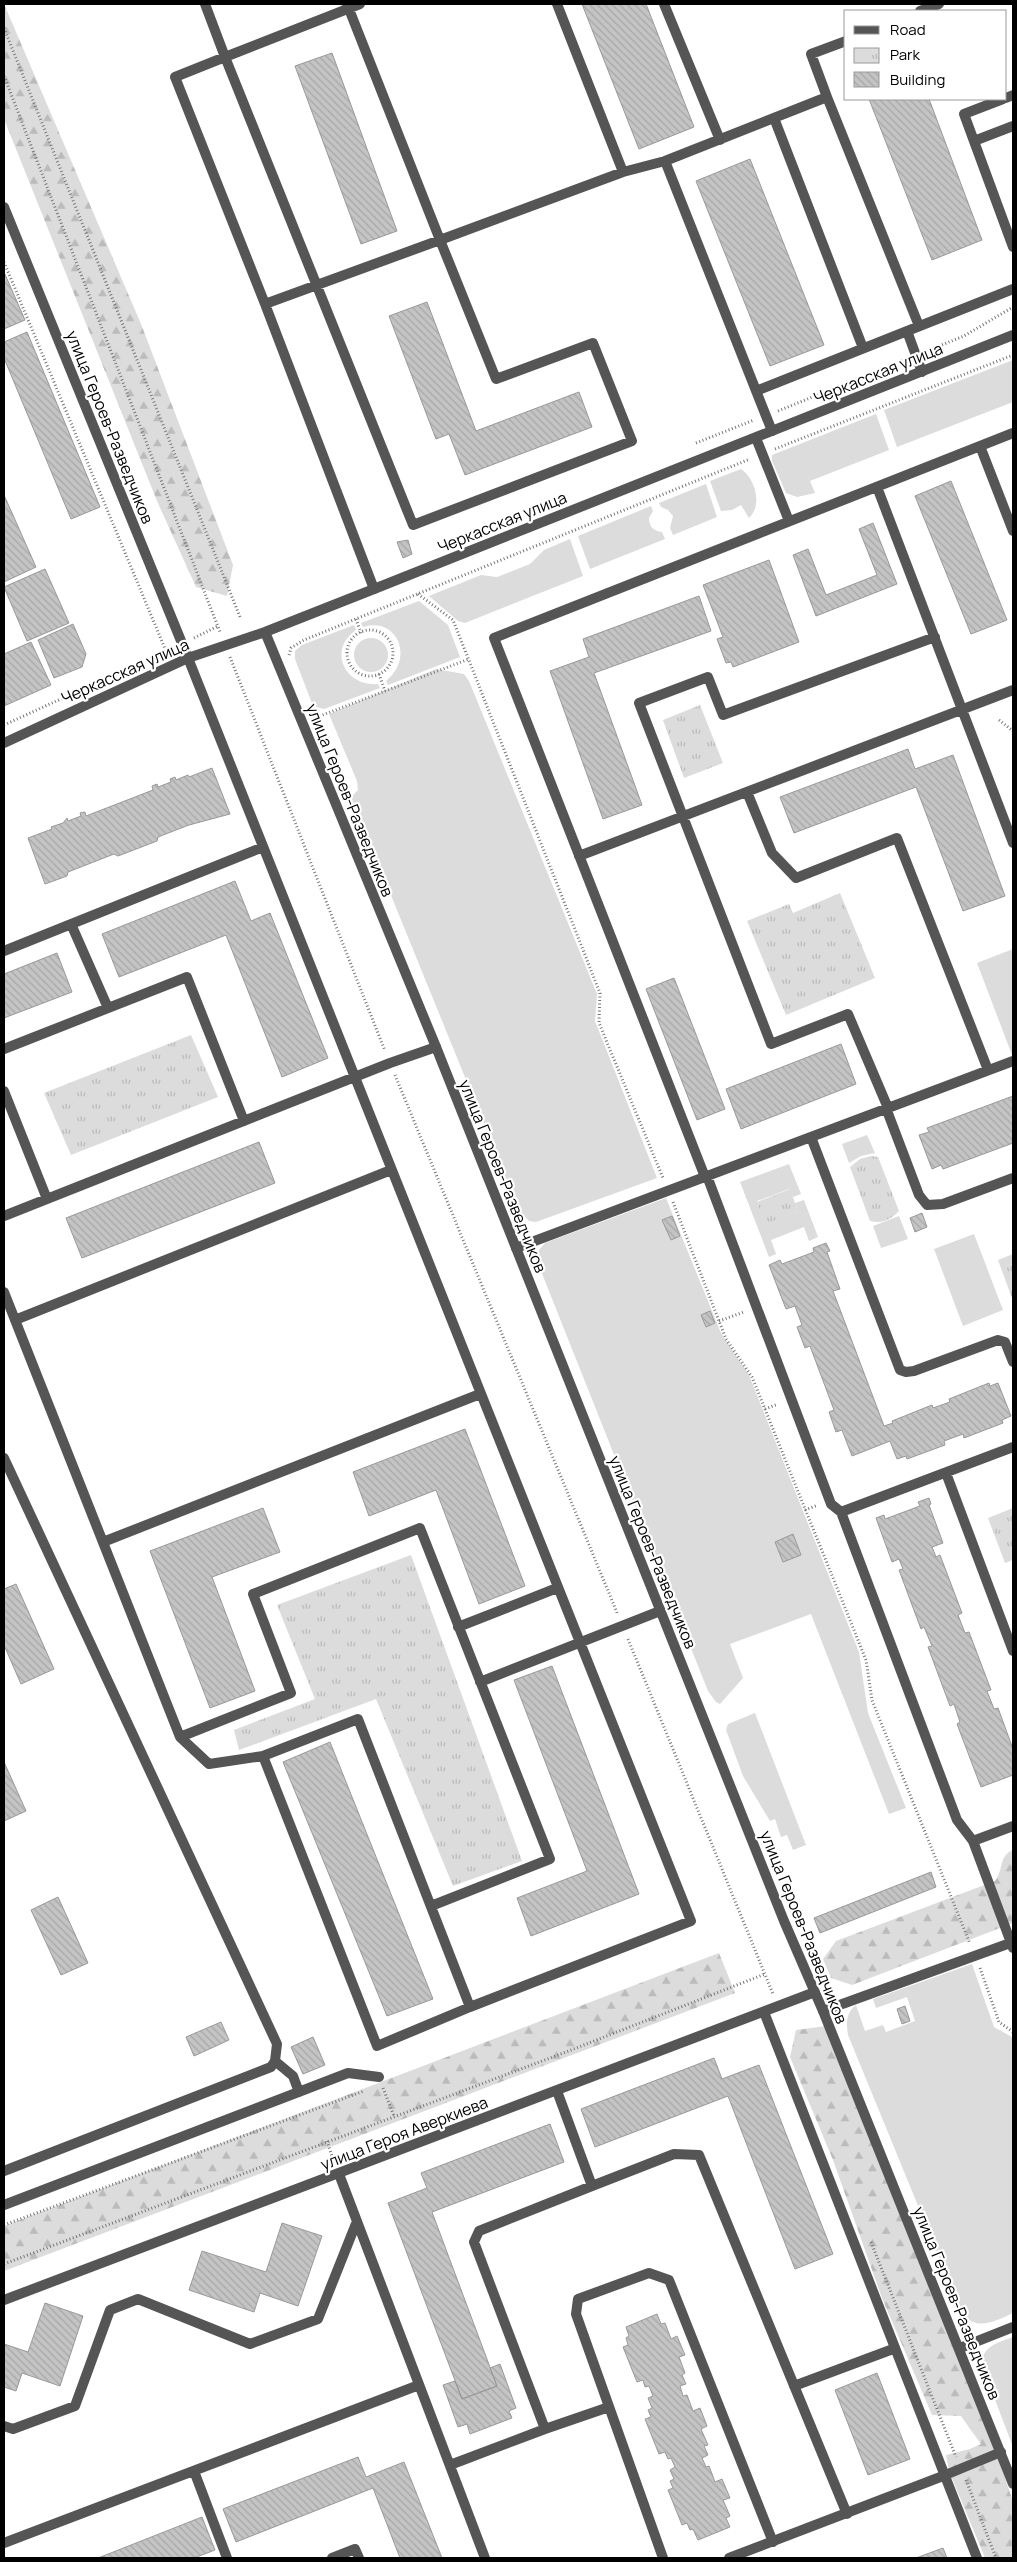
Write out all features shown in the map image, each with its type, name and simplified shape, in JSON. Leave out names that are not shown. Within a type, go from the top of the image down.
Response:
[{"type":"street","points":[[205,4],[413,525],[632,440],[593,342],[496,379],[347,6]]},
{"type":"street","points":[[360,4],[347,6],[175,77],[265,304],[374,589]]},
{"type":"street","points":[[557,4],[623,172]]},
{"type":"street","points":[[664,4],[720,140]]},
{"type":"street","points":[[923,10],[939,4]]},
{"type":"street","points":[[844,42],[811,54],[919,326]]},
{"type":"street","points":[[265,304],[623,172],[665,162],[827,97]]},
{"type":"street","points":[[999,100],[964,114],[1013,246]]},
{"type":"street","points":[[774,118],[863,348]]},
{"type":"street","points":[[974,141],[1013,126]]},
{"type":"street","points":[[665,162],[772,431]]},
{"type":"street","name":"улица Героев-Разведчиков","points":[[4,207],[188,658],[579,1644],[691,1920],[470,2007]]},
{"type":"street","points":[[756,391],[1013,289]]},
{"type":"street","points":[[906,331],[922,372]]},
{"type":"street","name":"Черкасская улица","points":[[4,743],[188,658],[265,632],[1013,335]]},
{"type":"street","points":[[823,2011],[975,1956],[1013,1945],[973,1841],[957,1820],[841,1512],[831,1504],[706,1177],[494,638],[1013,433]]},
{"type":"street","points":[[756,438],[789,521]]},
{"type":"street","points":[[980,446],[1013,531]]},
{"type":"street","points":[[877,487],[1013,843]]},
{"type":"street","name":"улица Героев-Разведчиков","points":[[265,632],[436,1047],[784,1921],[823,2011],[960,2348],[1013,2484]]},
{"type":"street","points":[[935,637],[723,715],[708,677],[639,703],[770,1044],[848,1014],[887,1108],[919,1195],[927,1206],[943,1204],[1013,1178]]},
{"type":"street","points":[[579,856],[1013,690]]},
{"type":"street","points":[[747,792],[772,853],[796,878],[897,838],[988,1070]]},
{"type":"street","points":[[4,951],[263,848]]},
{"type":"street","points":[[71,924],[108,1008]]},
{"type":"street","points":[[4,1049],[187,977],[244,1121]]},
{"type":"street","points":[[4,1216],[354,1077],[436,1047]]},
{"type":"street","points":[[516,1248],[1013,1061]]},
{"type":"street","points":[[4,1091],[47,1199]]},
{"type":"street","points":[[812,1137],[900,1370],[906,1372],[914,1371],[998,1340],[1005,1342],[1013,1362]]},
{"type":"street","points":[[15,1320],[392,1170]]},
{"type":"street","points":[[4,1292],[180,1737],[210,1764],[262,1756],[358,1720],[470,2007],[377,2046],[262,1756]]},
{"type":"street","points":[[103,1542],[480,1394]]},
{"type":"street","points":[[841,1512],[1013,1447]]},
{"type":"street","points":[[4,1458],[277,2044],[276,2060],[270,2068],[4,2171]]},
{"type":"street","points":[[946,1473],[1013,1650]]},
{"type":"street","points":[[180,1737],[291,1693],[253,1594],[420,1528],[550,1859],[431,1906]]},
{"type":"street","points":[[458,1627],[557,1588]]},
{"type":"street","points":[[480,1682],[660,1611]]},
{"type":"street","points":[[973,1841],[1013,1826]]},
{"type":"street","name":"улица Героя Аверкиева","points":[[4,2300],[815,1992]]},
{"type":"street","points":[[764,2012],[893,2349],[977,2558]]},
{"type":"street","points":[[276,2060],[293,2076],[299,2092]]},
{"type":"street","points":[[4,2206],[348,2073],[379,2077]]},
{"type":"street","points":[[557,2091],[592,2186]]},
{"type":"street","points":[[545,2429],[474,2242],[479,2231],[674,2154],[699,2155],[847,2514]]},
{"type":"street","points":[[339,2174],[485,2558]]},
{"type":"street","points":[[4,2426],[13,2429],[75,2406],[110,2310],[138,2298],[250,2344],[318,2319],[357,2221]]},
{"type":"street","points":[[663,2558],[576,2314],[578,2299],[649,2273],[669,2280],[773,2542]]},
{"type":"street","points":[[960,2348],[1013,2328]]},
{"type":"street","points":[[794,2386],[893,2349]]},
{"type":"street","points":[[4,2543],[419,2385]]},
{"type":"street","points":[[450,2465],[609,2407]]},
{"type":"street","points":[[729,2558],[847,2514],[1000,2452]]},
{"type":"street","points":[[194,2471],[227,2558]]},
{"type":"street","points":[[332,2558],[355,2549],[358,2558]]},
{"type":"path","points":[[4,28],[240,617]]},
{"type":"path","points":[[4,76],[390,1063],[778,2006]]},
{"type":"path","points":[[4,262],[166,650]]},
{"type":"path","points":[[696,443],[964,336],[1013,307]]},
{"type":"path","points":[[290,659],[291,648],[296,643],[1013,354]]},
{"type":"path","points":[[418,594],[453,620],[600,993],[599,1023],[726,1339],[752,1377],[866,1660],[872,1700],[975,1956],[999,2022],[1013,2032]]},
{"type":"path","points":[[356,619],[361,632]]},
{"type":"path","points":[[377,631],[384,634],[392,647],[392,662],[379,674],[360,674],[350,664],[348,649],[350,642],[361,632],[377,631]]},
{"type":"path","points":[[308,707],[320,716],[469,659]]},
{"type":"path","points":[[379,674],[385,691]]},
{"type":"path","points":[[999,720],[1013,731]]},
{"type":"path","points":[[719,1321],[756,1307]]},
{"type":"path","points":[[4,2264],[566,2052],[765,1974]]},
{"type":"path","points":[[379,2077],[394,2116]]},
{"type":"path","points":[[4,2225],[364,2091]]},
{"type":"path","points":[[326,2141],[339,2174]]},
{"type":"path","points":[[965,2480],[996,2558]]},
{"type":"green space","points":[[4,4],[141,324],[233,565],[227,596],[196,587],[157,501],[4,119]]},
{"type":"green space","points":[[1013,360],[1013,402],[897,447],[884,410]]},
{"type":"green space","points":[[876,414],[889,450],[810,481],[815,493],[797,497],[786,493],[772,461],[772,455]]},
{"type":"green space","points":[[741,469],[750,479],[756,492],[756,506],[749,518],[741,505],[732,510],[721,511],[710,481]]},
{"type":"green space","points":[[706,484],[717,517],[673,535],[670,528],[673,516],[668,510],[661,507],[659,503]]},
{"type":"green space","points":[[651,506],[653,511],[649,518],[652,528],[662,532],[665,539],[590,569],[578,536]]},
{"type":"green space","points":[[570,539],[583,576],[465,623],[458,621],[429,596],[481,575],[497,577],[530,564],[544,550]]},
{"type":"green space","points":[[419,601],[448,625],[460,657],[388,685],[386,681],[395,672],[399,661],[398,641],[393,633],[385,628],[375,625],[363,627],[361,623]]},
{"type":"green space","points":[[354,625],[356,630],[347,638],[343,647],[342,657],[344,666],[349,674],[357,680],[378,684],[380,688],[324,709],[313,706],[295,659],[295,651],[302,645]]},
{"type":"green space","points":[[371,638],[383,643],[388,655],[383,667],[371,672],[359,667],[354,655],[359,643]]},
{"type":"green space","points":[[436,669],[464,674],[469,681],[597,994],[595,1021],[657,1178],[536,1222],[529,1221],[519,1210],[351,797],[358,790],[357,781],[329,714]]},
{"type":"green space","points":[[700,705],[723,763],[684,778],[663,720]]},
{"type":"green space","points":[[840,893],[875,978],[786,1015],[747,921],[789,904],[793,913]]},
{"type":"green space","points":[[1013,949],[1013,1055],[1012,1055],[977,963]]},
{"type":"green space","points":[[191,1035],[218,1097],[71,1155],[44,1093]]},
{"type":"green space","points":[[867,1135],[875,1153],[861,1156],[849,1163],[842,1144]]},
{"type":"green space","points":[[871,1156],[878,1157],[899,1211],[883,1222],[870,1221],[850,1167],[860,1159]]},
{"type":"green space","points":[[789,1164],[801,1194],[793,1197],[789,1189],[757,1201],[765,1223],[798,1211],[795,1203],[804,1200],[818,1237],[809,1241],[804,1227],[771,1240],[776,1254],[769,1257],[740,1182]]},
{"type":"green space","points":[[790,1189],[798,1211],[765,1224],[757,1202]]},
{"type":"green space","points":[[666,1198],[721,1333],[749,1375],[859,1652],[868,1713],[906,1808],[889,1814],[811,1614],[730,1644],[743,1678],[720,1704],[716,1702],[708,1691],[539,1266],[539,1250],[545,1243]]},
{"type":"green space","points":[[899,1216],[908,1239],[881,1248],[873,1226]]},
{"type":"green space","points":[[974,1234],[1003,1310],[963,1326],[934,1249]]},
{"type":"green space","points":[[1013,1254],[1013,1301],[998,1260]]},
{"type":"green space","points":[[1013,1508],[1013,1560],[1005,1563],[988,1518]]},
{"type":"green space","points":[[411,1555],[522,1861],[453,1886],[376,1699],[239,1750],[234,1730],[315,1699],[277,1605]]},
{"type":"green space","points":[[755,1713],[806,1845],[793,1850],[787,1835],[781,1837],[775,1819],[770,1821],[743,1776],[726,1730],[728,1724]]},
{"type":"green space","points":[[1013,1850],[1013,1923],[852,1985],[831,1978],[823,1959],[836,1941],[995,1881],[1005,1856]]},
{"type":"green space","points":[[719,1953],[735,1993],[4,2271],[4,2226]]},
{"type":"green space","points":[[972,1964],[994,2027],[1012,2037],[1013,2042],[1013,2313],[986,2323],[974,2322],[962,2313],[848,2035],[847,2026],[849,2015],[856,2005],[865,2031],[883,2025],[886,2032],[915,2021],[907,1997],[876,2008],[873,1999]]},
{"type":"green space","points":[[826,2026],[965,2356],[1013,2502],[1013,2558],[985,2558],[949,2471],[946,2455],[981,2444],[961,2416],[932,2415],[882,2298],[833,2160],[790,2057],[796,2030]]},
{"type":"green space","points":[[1013,2337],[1013,2447],[981,2363],[988,2348]]},
{"type":"building","points":[[582,4],[646,4],[694,127],[639,149]]},
{"type":"building","points":[[332,53],[397,231],[361,244],[295,66]]},
{"type":"building","points":[[869,100],[929,100],[982,240],[932,260]]},
{"type":"building","points":[[750,159],[824,345],[770,366],[696,181]]},
{"type":"building","points":[[4,272],[25,320],[4,329]]},
{"type":"building","points":[[427,302],[476,431],[579,392],[592,427],[465,475],[449,434],[436,439],[389,316]]},
{"type":"building","points":[[27,332],[100,507],[71,519],[4,358],[4,342]]},
{"type":"building","points":[[951,481],[1007,620],[971,634],[915,496]]},
{"type":"building","points":[[4,495],[36,567],[4,582]]},
{"type":"building","points":[[873,523],[897,584],[816,616],[793,555],[808,549],[826,595],[877,575],[859,529]]},
{"type":"building","points":[[408,540],[412,554],[403,558],[397,542]]},
{"type":"building","points":[[769,560],[799,642],[733,667],[731,662],[726,663],[717,639],[723,637],[703,585]]},
{"type":"building","points":[[45,569],[69,623],[27,641],[4,587]]},
{"type":"building","points":[[699,596],[711,631],[594,673],[642,805],[603,819],[550,671],[589,657],[583,639]]},
{"type":"building","points":[[73,624],[86,654],[82,667],[54,678],[38,640]]},
{"type":"building","points":[[31,642],[51,685],[4,706],[4,654]]},
{"type":"building","points":[[908,749],[915,769],[953,755],[1005,896],[963,911],[916,787],[794,833],[780,797]]},
{"type":"building","points":[[212,768],[230,814],[189,825],[158,837],[157,841],[118,856],[114,854],[68,872],[67,876],[45,884],[28,838],[52,829],[51,827],[63,823],[67,818],[68,821],[81,816],[80,813],[85,812],[86,816],[153,790],[152,786],[157,784],[158,787],[171,782],[170,779],[175,777],[176,780],[188,775],[189,777]]},
{"type":"building","points":[[235,881],[251,921],[270,913],[328,1058],[282,1077],[226,935],[119,977],[102,934]]},
{"type":"building","points":[[57,953],[72,992],[4,1018],[4,974]]},
{"type":"building","points":[[674,978],[725,1109],[697,1120],[646,989]]},
{"type":"building","points":[[841,1044],[856,1084],[741,1129],[726,1089]]},
{"type":"building","points":[[1013,1096],[1013,1143],[943,1169],[941,1165],[932,1169],[919,1135],[929,1132],[927,1128]]},
{"type":"building","points":[[259,1142],[275,1183],[82,1258],[66,1218]]},
{"type":"building","points":[[922,1213],[927,1227],[915,1232],[910,1218]]},
{"type":"building","points":[[672,1216],[680,1236],[671,1240],[662,1220]]},
{"type":"building","points":[[826,1243],[830,1251],[827,1252],[840,1289],[833,1291],[884,1426],[932,1405],[933,1408],[950,1402],[949,1399],[989,1383],[990,1386],[998,1383],[1011,1416],[1002,1420],[1003,1423],[964,1438],[963,1434],[944,1441],[945,1445],[907,1459],[906,1456],[897,1459],[890,1441],[852,1456],[842,1430],[836,1432],[829,1412],[834,1410],[810,1346],[805,1348],[797,1327],[802,1325],[795,1306],[786,1309],[769,1265],[780,1260],[782,1264],[814,1252],[813,1248]]},
{"type":"building","points":[[710,1311],[715,1323],[706,1327],[701,1315]]},
{"type":"building","points":[[465,1429],[525,1586],[479,1604],[436,1490],[369,1516],[353,1472]]},
{"type":"building","points":[[929,1498],[931,1504],[929,1505],[943,1543],[932,1547],[936,1557],[940,1555],[962,1613],[958,1615],[965,1633],[969,1632],[991,1690],[987,1691],[994,1709],[998,1708],[1013,1749],[1013,1775],[981,1787],[957,1724],[960,1722],[954,1704],[950,1706],[928,1647],[932,1646],[924,1627],[921,1629],[899,1570],[903,1569],[899,1559],[892,1562],[876,1518],[884,1515],[885,1519],[920,1506],[918,1502]]},
{"type":"building","points":[[263,1508],[280,1552],[212,1577],[255,1691],[210,1708],[150,1551]]},
{"type":"building","points":[[793,1534],[801,1555],[783,1562],[775,1542]]},
{"type":"building","points":[[16,1584],[54,1669],[21,1684],[4,1645],[4,1589]]},
{"type":"building","points":[[552,1666],[639,1894],[531,1936],[517,1898],[587,1871],[514,1680]]},
{"type":"building","points":[[330,1742],[433,1999],[387,2016],[283,1762]]},
{"type":"building","points":[[4,1762],[26,1811],[4,1821]]},
{"type":"building","points":[[931,1872],[936,1887],[820,1933],[814,1918]]},
{"type":"building","points":[[58,1897],[88,1963],[61,1975],[31,1910]]},
{"type":"building","points":[[905,2006],[910,2021],[902,2024],[897,2009]]},
{"type":"building","points":[[221,2022],[229,2040],[194,2056],[186,2037]]},
{"type":"building","points":[[313,2037],[325,2065],[303,2074],[291,2047]]},
{"type":"building","points":[[714,2058],[722,2079],[759,2065],[833,2254],[795,2269],[728,2096],[595,2147],[581,2109]]},
{"type":"building","points":[[550,2124],[564,2162],[432,2212],[497,2386],[462,2399],[388,2203],[427,2188],[421,2173]]},
{"type":"building","points":[[282,2223],[322,2236],[298,2306],[260,2293],[254,2312],[189,2290],[202,2251],[266,2272]]},
{"type":"building","points":[[45,2303],[83,2316],[60,2386],[22,2373],[16,2391],[4,2387],[4,2344],[28,2352]]},
{"type":"building","points":[[657,2314],[661,2324],[665,2323],[671,2339],[677,2336],[685,2355],[679,2357],[685,2373],[682,2375],[686,2384],[680,2386],[683,2396],[687,2395],[693,2411],[700,2408],[707,2426],[701,2429],[708,2445],[704,2446],[708,2455],[702,2458],[706,2467],[709,2466],[715,2482],[722,2479],[730,2498],[723,2500],[730,2516],[726,2518],[730,2527],[698,2540],[693,2529],[690,2530],[687,2523],[682,2525],[668,2490],[673,2488],[670,2481],[674,2479],[670,2470],[675,2467],[671,2458],[668,2459],[665,2452],[659,2454],[645,2419],[651,2417],[648,2410],[652,2408],[648,2398],[653,2396],[649,2386],[645,2387],[643,2380],[637,2382],[623,2347],[628,2345],[626,2338],[629,2336],[626,2327]]},
{"type":"building","points":[[500,2364],[516,2408],[509,2411],[512,2418],[470,2434],[467,2424],[458,2427],[443,2385],[455,2381],[462,2399],[497,2386],[490,2368]]},
{"type":"building","points":[[877,2373],[910,2459],[868,2475],[835,2390]]},
{"type":"building","points":[[358,2457],[366,2477],[404,2462],[442,2558],[400,2558],[373,2488],[236,2542],[223,2509]]},
{"type":"building","points":[[202,2517],[215,2550],[194,2558],[98,2558]]},
{"type":"building","points":[[943,2548],[947,2558],[916,2558]]}]
